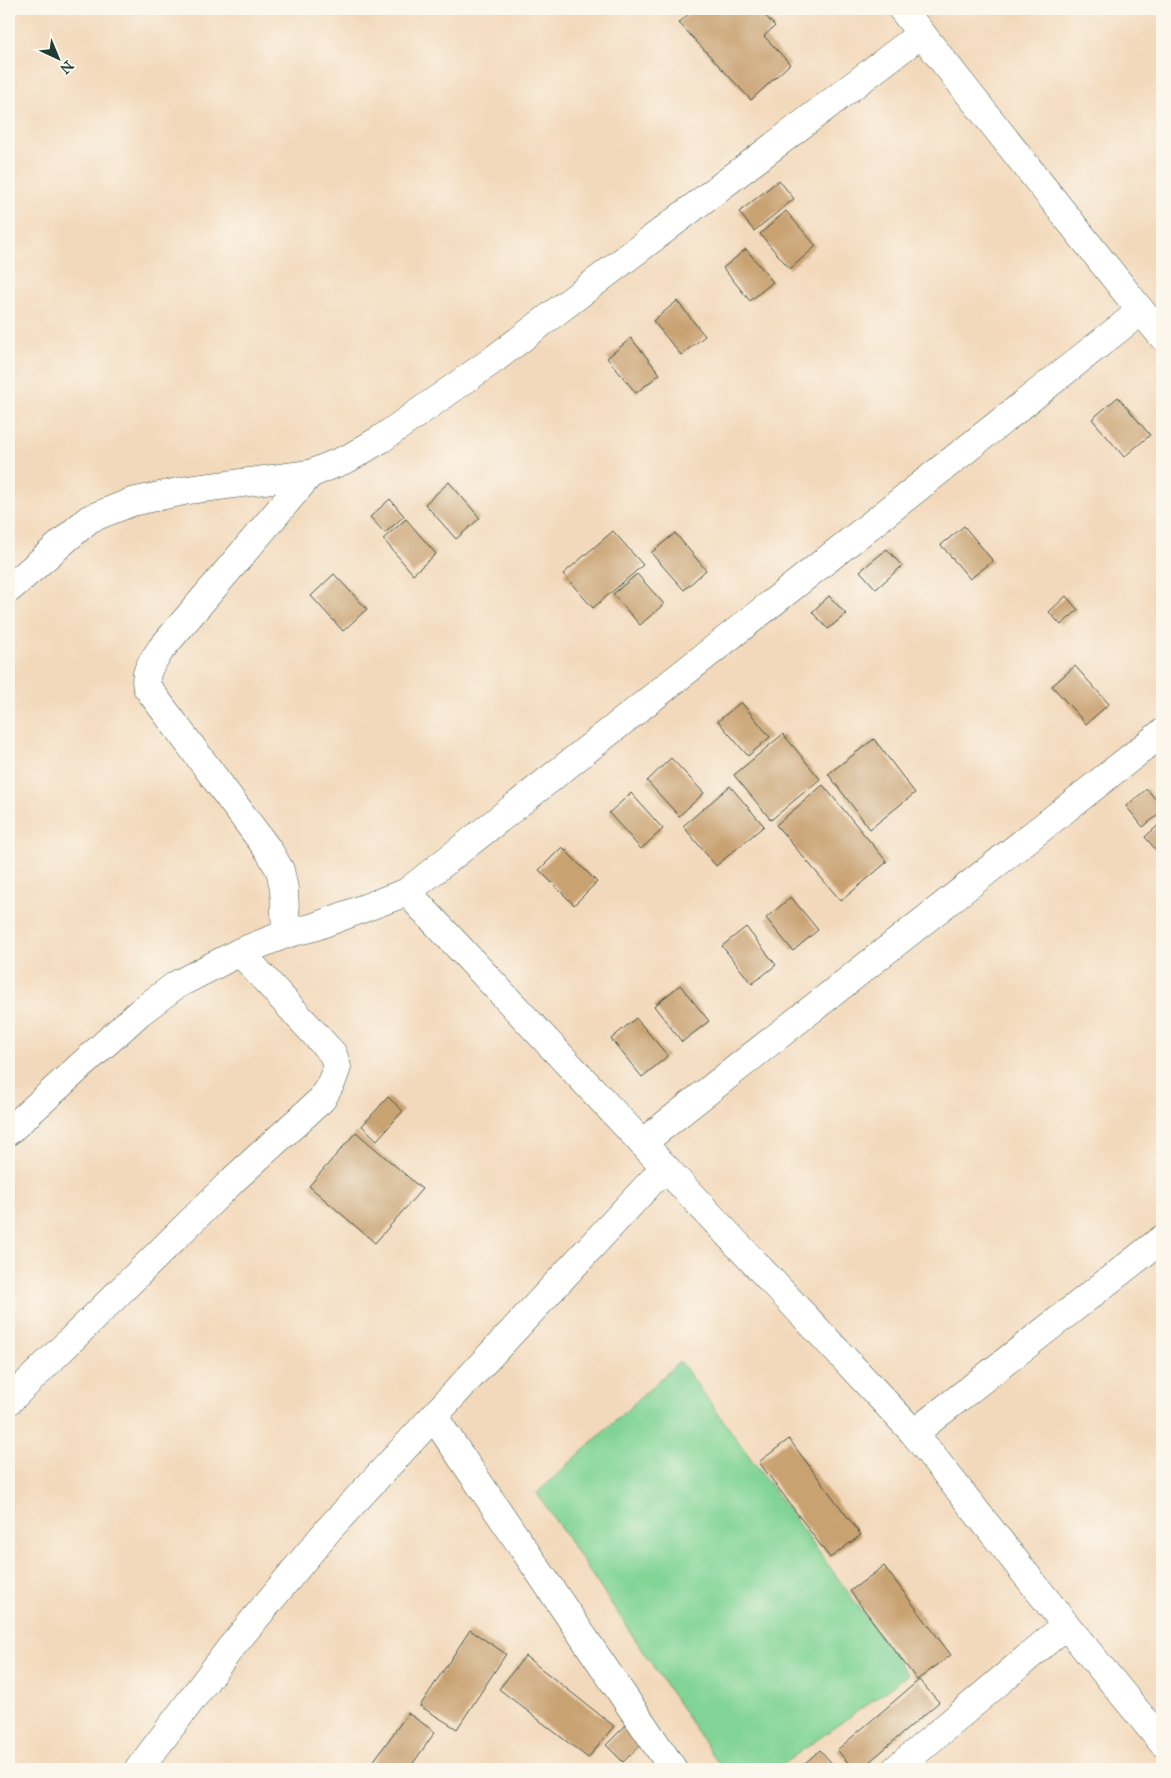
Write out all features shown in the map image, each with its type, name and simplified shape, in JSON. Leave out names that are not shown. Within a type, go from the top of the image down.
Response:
[{"type":"street","points":[[902,9],[1162,336]]},
{"type":"street","points":[[9,589],[89,519],[132,502],[188,490],[310,474],[349,458],[381,439],[493,360],[921,34]]},
{"type":"street","points":[[9,1131],[140,1012],[176,985],[240,952],[407,892],[1141,311]]},
{"type":"street","points":[[286,934],[284,889],[280,870],[270,851],[146,688],[145,680],[146,673],[161,649],[310,474]]},
{"type":"street","points":[[642,1143],[1162,733]]},
{"type":"street","points":[[407,892],[914,1434],[1066,1625],[1158,1730]]},
{"type":"street","points":[[9,1401],[233,1180],[322,1099],[332,1081],[337,1067],[333,1054],[240,952]]},
{"type":"street","points":[[139,1769],[229,1650],[329,1528],[665,1167]]},
{"type":"street","points":[[914,1434],[1162,1239]]},
{"type":"street","points":[[434,1417],[666,1766]]},
{"type":"street","points":[[896,1769],[1066,1625]]},
{"type":"green space","points":[[680,1361],[908,1675],[776,1769],[722,1769],[537,1493]]},
{"type":"building","points":[[694,9],[759,9],[775,26],[764,36],[790,64],[751,100],[679,23]]},
{"type":"building","points":[[779,180],[794,199],[754,231],[739,212]]},
{"type":"building","points":[[786,211],[816,246],[790,269],[760,234]]},
{"type":"building","points":[[746,249],[773,282],[750,301],[723,268]]},
{"type":"building","points":[[677,301],[705,336],[681,355],[653,321]]},
{"type":"building","points":[[631,338],[660,374],[636,393],[607,358]]},
{"type":"building","points":[[1118,397],[1150,435],[1124,457],[1092,419]]},
{"type":"building","points":[[449,482],[480,518],[456,539],[425,504]]},
{"type":"building","points":[[390,499],[404,516],[385,533],[370,517]]},
{"type":"building","points":[[406,519],[436,554],[413,574],[383,539]]},
{"type":"building","points":[[964,526],[993,561],[970,579],[941,545]]},
{"type":"building","points":[[613,531],[643,565],[593,608],[563,574]]},
{"type":"building","points":[[675,533],[706,570],[684,590],[651,553]]},
{"type":"building","points":[[887,549],[902,566],[876,589],[860,571]]},
{"type":"building","points":[[334,574],[367,609],[343,631],[311,596]]},
{"type":"building","points":[[637,574],[664,604],[640,625],[613,594]]},
{"type":"building","points":[[829,596],[846,614],[828,629],[812,612]]},
{"type":"building","points":[[1066,596],[1078,610],[1061,625],[1049,612]]},
{"type":"building","points":[[1075,666],[1109,704],[1086,724],[1052,686]]},
{"type":"building","points":[[741,702],[770,737],[748,756],[718,721]]},
{"type":"building","points":[[783,734],[820,779],[771,820],[734,775]]},
{"type":"building","points":[[874,739],[915,793],[870,829],[828,774]]},
{"type":"building","points":[[671,758],[704,793],[679,816],[647,781]]},
{"type":"building","points":[[823,785],[887,862],[841,901],[776,825]]},
{"type":"building","points":[[730,786],[764,826],[716,866],[683,826]]},
{"type":"building","points":[[1147,789],[1162,807],[1162,812],[1143,827],[1126,806]]},
{"type":"building","points":[[631,793],[663,829],[641,849],[609,813]]},
{"type":"building","points":[[1162,822],[1162,857],[1145,837]]},
{"type":"building","points":[[562,847],[597,882],[574,905],[539,870]]},
{"type":"building","points":[[791,897],[818,930],[793,951],[766,918]]},
{"type":"building","points":[[746,927],[776,965],[752,984],[722,946]]},
{"type":"building","points":[[680,985],[709,1021],[682,1042],[654,1006]]},
{"type":"building","points":[[636,1018],[668,1056],[642,1077],[611,1039]]},
{"type":"building","points":[[388,1097],[403,1111],[377,1140],[362,1126]]},
{"type":"building","points":[[356,1132],[422,1189],[375,1243],[309,1186]]},
{"type":"building","points":[[789,1439],[861,1535],[830,1558],[759,1462]]},
{"type":"building","points":[[884,1566],[951,1655],[917,1680],[850,1591]]},
{"type":"building","points":[[470,1630],[506,1654],[457,1729],[420,1706]]},
{"type":"building","points":[[525,1656],[614,1726],[588,1758],[499,1689]]},
{"type":"building","points":[[919,1680],[939,1702],[861,1769],[854,1769],[837,1750]]},
{"type":"building","points":[[408,1713],[435,1732],[409,1769],[368,1769]]},
{"type":"building","points":[[629,1722],[647,1739],[623,1762],[606,1745]]},
{"type":"building","points":[[820,1750],[837,1769],[798,1769]]}]
